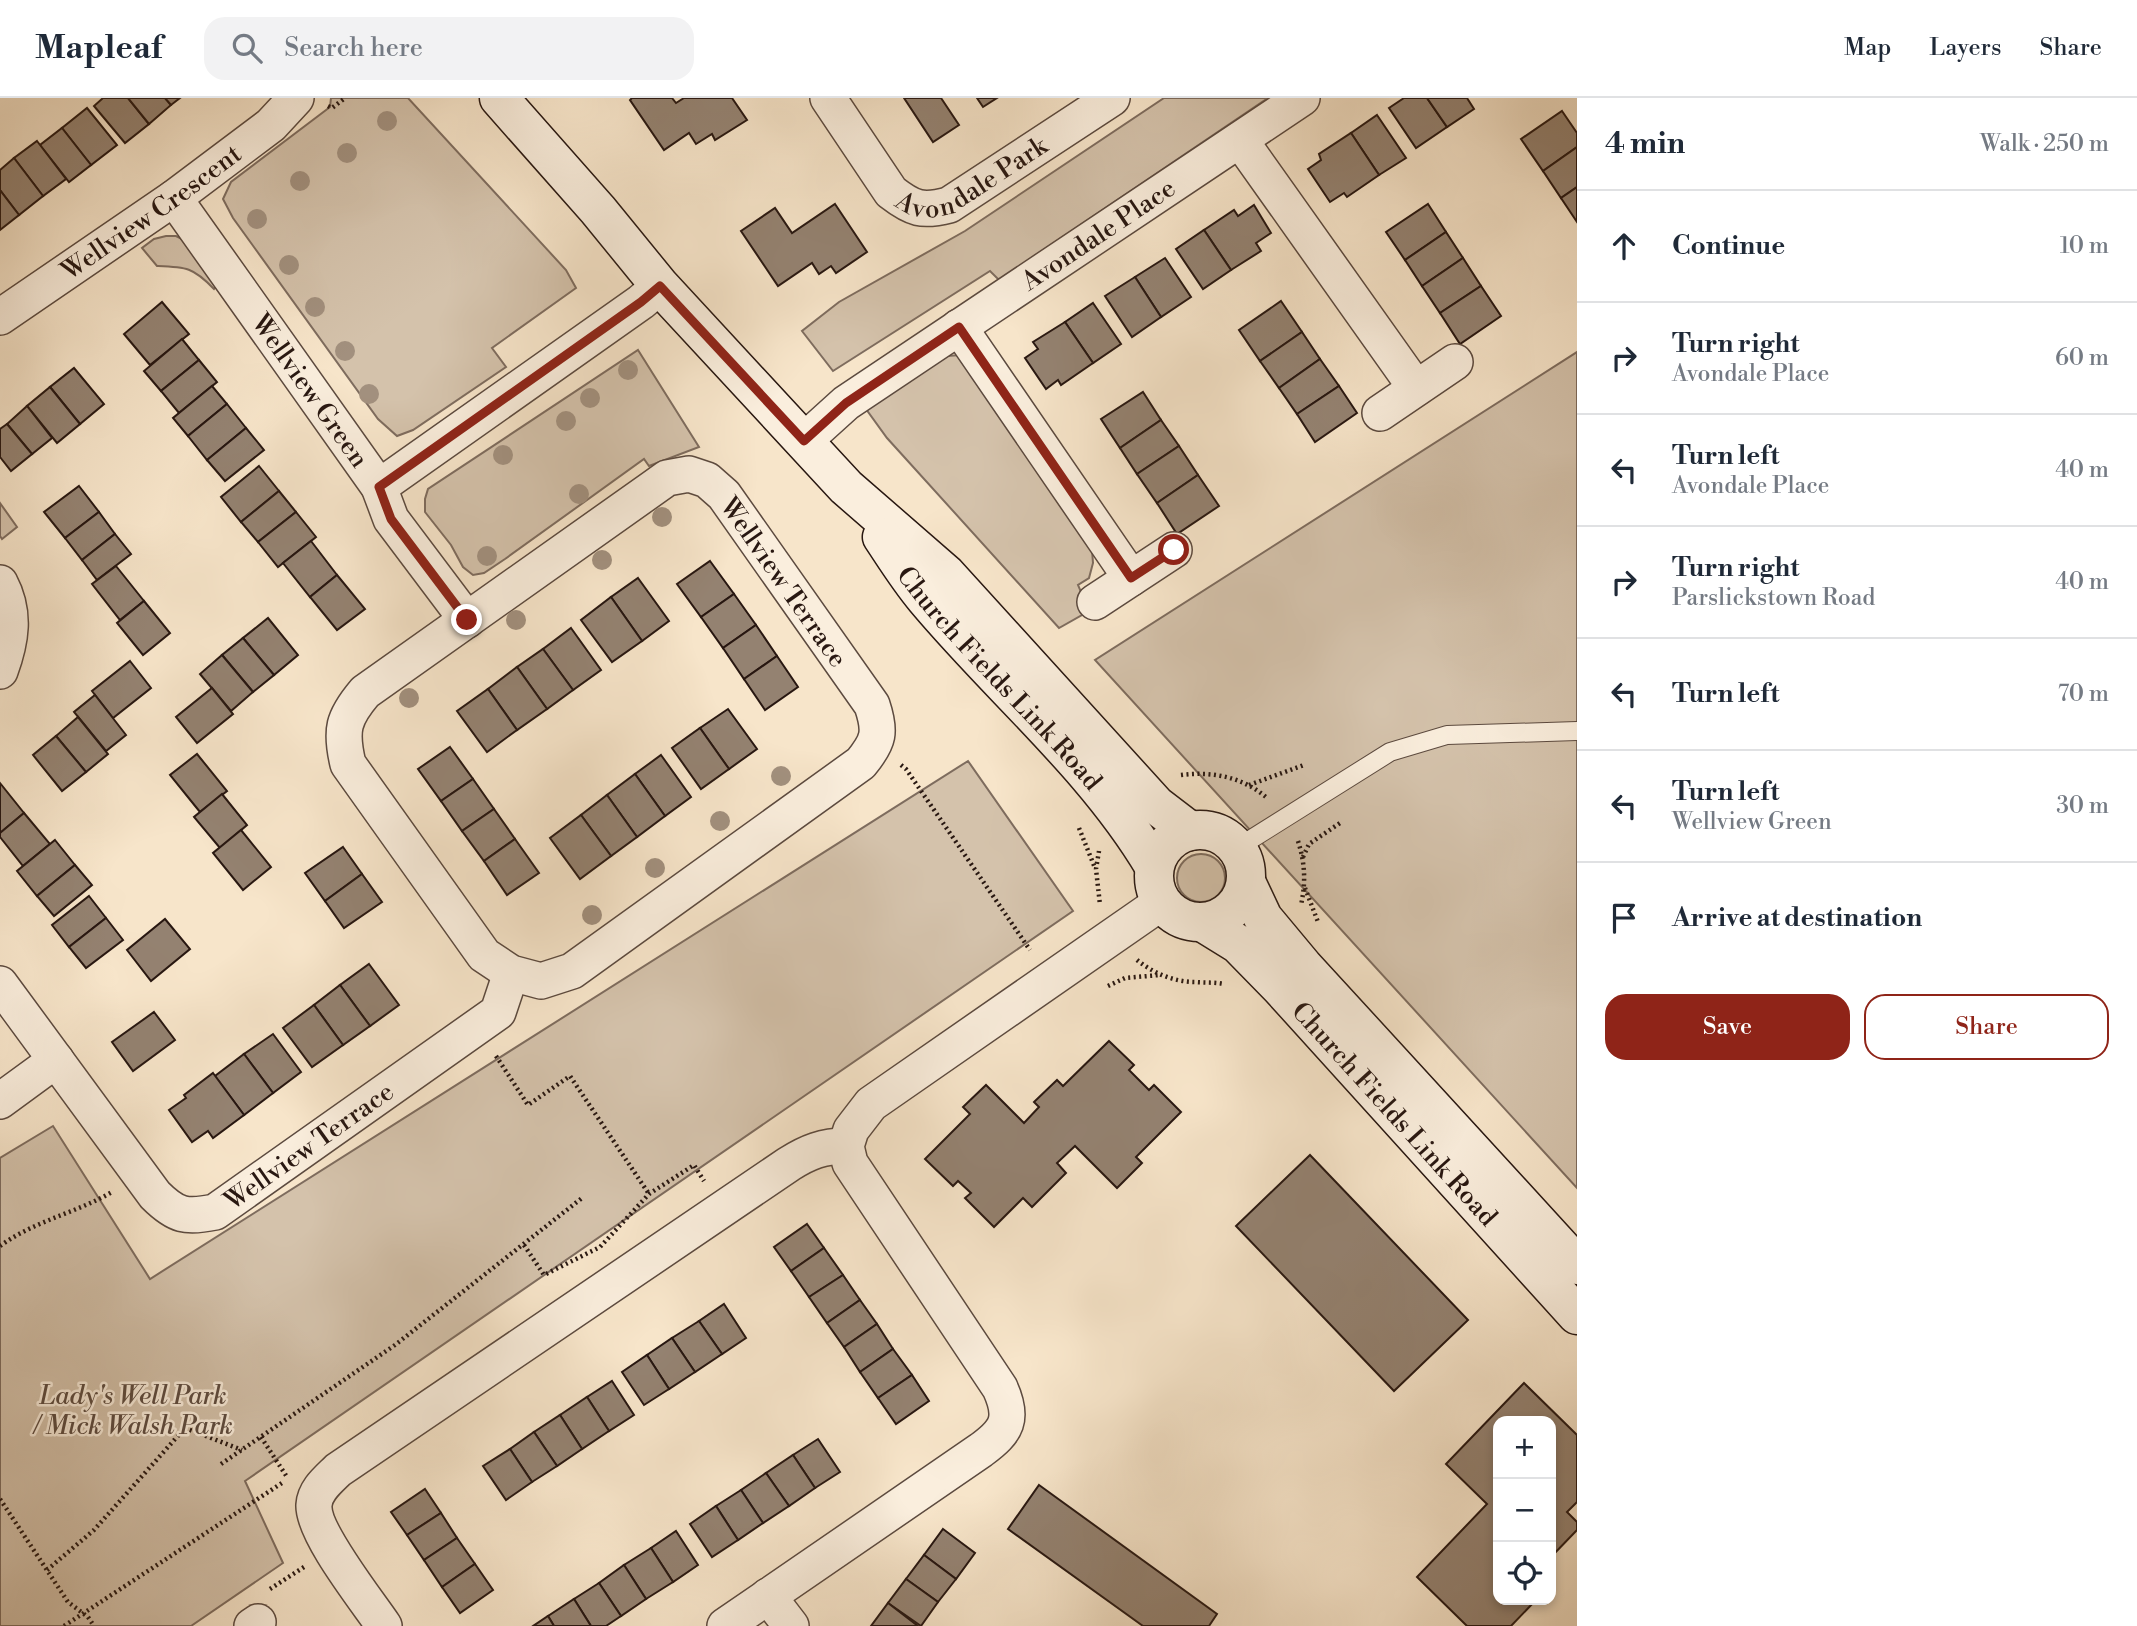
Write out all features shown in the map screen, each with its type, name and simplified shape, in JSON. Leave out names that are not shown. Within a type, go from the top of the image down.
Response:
[{"type":"street","name":"Wellview Crescent","points":[[0,317],[174,198],[271,125],[296,98]]},
{"type":"street","name":"Church Fields Link Road","points":[[499,98],[598,210],[660,286],[846,487],[946,574],[1156,804],[1190,831]]},
{"type":"street","name":"Avondale Park","points":[[828,98],[891,192],[905,203],[919,209],[933,209],[949,205],[1112,98]]},
{"type":"street","name":"Avondale Place","points":[[804,441],[846,403],[1302,98]]},
{"type":"street","points":[[1240,140],[1416,388]]},
{"type":"street","name":"Wellview Green","points":[[174,198],[379,487],[391,519],[467,620]]},
{"type":"street","points":[[379,487],[660,286]]},
{"type":"street","points":[[959,327],[1131,578]]},
{"type":"street","points":[[1380,413],[1455,362]]},
{"type":"street","name":"Wellview Terrace","points":[[689,474],[707,480],[724,495],[872,705],[878,726],[875,747],[861,763],[572,971],[541,981],[511,973],[485,955],[348,764],[342,738],[348,711],[365,692],[467,620],[667,478],[689,474]]},
{"type":"street","name":"Church Fields Link Road","points":[[846,487],[924,597],[1132,827],[1158,884]]},
{"type":"street","points":[[1095,602],[1174,550]]},
{"type":"street","points":[[0,583],[8,597],[11,641],[0,671]]},
{"type":"street","points":[[1201,829],[1217,832],[1230,840],[1237,848],[1246,868],[1247,884],[1241,899],[1231,912],[1204,923],[1190,922],[1176,916],[1158,884],[1160,852],[1171,840],[1190,831],[1201,829]]},
{"type":"street","points":[[725,1626],[999,1437],[1007,1421],[1007,1404],[1000,1388],[858,1178],[850,1164],[846,1146],[851,1130],[871,1104],[1158,884]]},
{"type":"street","name":"Church Fields Link Road","points":[[1247,884],[1263,918],[1303,966],[1577,1265]]},
{"type":"street","name":"Church Fields Link Road","points":[[1204,923],[1238,944],[1281,988],[1577,1315]]},
{"type":"street","name":"Wellview Terrace","points":[[0,984],[155,1195],[166,1207],[180,1215],[195,1216],[215,1212],[498,1012],[511,973]]},
{"type":"street","points":[[0,1101],[56,1060]]},
{"type":"street","points":[[384,1626],[318,1528],[314,1505],[321,1486],[338,1470],[789,1164],[810,1152],[829,1146],[846,1146]]},
{"type":"street","points":[[768,1596],[791,1626]]},
{"type":"lane","points":[[1237,848],[1390,752],[1447,735],[1576,732]]},
{"type":"path","points":[[875,747],[906,769],[1037,959]]},
{"type":"path","points":[[1248,785],[1304,765]]},
{"type":"path","points":[[1176,776],[1198,773],[1219,775],[1248,785],[1276,805]]},
{"type":"path","points":[[1303,857],[1309,844],[1340,822]]},
{"type":"path","points":[[1294,833],[1303,857],[1305,887]]},
{"type":"path","points":[[1096,869],[1098,897]]},
{"type":"path","points":[[1136,960],[1161,975],[1192,982],[1215,982]]},
{"type":"path","points":[[1104,987],[1125,978],[1161,975]]},
{"type":"path","points":[[476,1027],[528,1105],[570,1076],[649,1194]]},
{"type":"path","points":[[524,1245],[544,1275],[600,1247],[649,1194],[694,1165],[706,1184]]},
{"type":"path","points":[[0,1246],[20,1231],[97,1201],[141,1176]]},
{"type":"path","points":[[221,1464],[394,1345],[582,1198]]},
{"type":"path","points":[[47,1570],[103,1520],[185,1428],[242,1450]]},
{"type":"path","points":[[64,1626],[288,1479],[261,1437]]},
{"type":"path","points":[[0,1499],[68,1602],[94,1626]]},
{"type":"path","points":[[255,1624],[246,1603],[316,1560],[327,1541]]},
{"type":"green space","points":[[331,98],[408,98],[566,270],[576,288],[492,348],[506,367],[413,430],[397,436],[378,419],[233,218],[223,199],[231,182],[330,107]]},
{"type":"green space","points":[[1164,98],[1268,98],[999,280],[990,271],[833,371],[802,331],[839,302],[965,231]]},
{"type":"green space","points":[[176,236],[184,240],[217,285],[214,289],[194,272],[157,266],[142,248],[154,239]]},
{"type":"green space","points":[[638,350],[699,447],[649,466],[644,459],[505,559],[484,573],[473,575],[463,567],[451,545],[425,512],[428,489]]},
{"type":"green space","points":[[1577,352],[1577,1188],[1095,660]]},
{"type":"green space","points":[[961,355],[1092,550],[1093,563],[1089,578],[1078,585],[1089,611],[1059,628],[887,438],[866,409],[947,356]]},
{"type":"green space","points":[[0,503],[17,527],[2,539],[0,536]]},
{"type":"green space","name":"Lady's Well Park / Mick Walsh Park","points":[[968,761],[1073,911],[245,1481],[283,1563],[191,1626],[0,1626],[0,1158],[53,1126],[150,1279]]},
{"type":"green space","points":[[1201,854],[1218,861],[1225,878],[1218,895],[1201,902],[1184,895],[1177,878],[1184,861]]},
{"type":"building","points":[[103,98],[128,98],[149,124],[125,143],[94,106]]},
{"type":"building","points":[[128,98],[165,98],[171,105],[149,124]]},
{"type":"building","points":[[165,98],[180,98],[171,105]]},
{"type":"building","points":[[672,98],[676,103],[684,98],[732,98],[747,120],[715,140],[712,134],[696,144],[689,133],[664,150],[630,100]]},
{"type":"building","points":[[904,98],[941,98],[959,125],[933,142]]},
{"type":"building","points":[[977,98],[997,98],[983,107]]},
{"type":"building","points":[[1404,98],[1427,98],[1447,127],[1416,148],[1389,108]]},
{"type":"building","points":[[1427,98],[1467,98],[1474,109],[1447,127]]},
{"type":"building","points":[[87,108],[117,145],[91,165],[62,128]]},
{"type":"building","points":[[1562,111],[1577,133],[1577,147],[1543,171],[1521,139]]},
{"type":"building","points":[[1377,115],[1406,158],[1379,175],[1351,133]]},
{"type":"building","points":[[62,128],[91,165],[69,182],[40,145]]},
{"type":"building","points":[[1351,133],[1379,175],[1347,197],[1344,193],[1330,202],[1308,169],[1321,160],[1319,154]]},
{"type":"building","points":[[37,141],[66,179],[43,196],[14,158]]},
{"type":"building","points":[[1577,147],[1577,187],[1561,198],[1543,171]]},
{"type":"building","points":[[14,158],[43,196],[19,215],[0,190],[0,170]]},
{"type":"building","points":[[1577,187],[1577,222],[1561,198]]},
{"type":"building","points":[[0,190],[19,215],[0,230]]},
{"type":"building","points":[[835,204],[867,252],[836,273],[831,266],[819,274],[812,263],[778,286],[741,231],[775,208],[792,233]]},
{"type":"building","points":[[1428,204],[1446,232],[1405,260],[1386,232]]},
{"type":"building","points":[[1254,205],[1271,233],[1256,243],[1261,251],[1231,270],[1204,230],[1234,210],[1238,216]]},
{"type":"building","points":[[1204,230],[1231,270],[1203,289],[1176,249]]},
{"type":"building","points":[[1446,232],[1463,258],[1422,286],[1405,260]]},
{"type":"building","points":[[1165,258],[1191,297],[1161,317],[1135,277]]},
{"type":"building","points":[[1463,258],[1481,286],[1440,313],[1422,286]]},
{"type":"building","points":[[1135,277],[1161,317],[1132,337],[1105,296]]},
{"type":"building","points":[[1481,286],[1501,316],[1460,344],[1440,313]]},
{"type":"building","points":[[1281,301],[1302,332],[1260,361],[1239,330]]},
{"type":"building","points":[[162,302],[189,334],[150,365],[124,334]]},
{"type":"building","points":[[1093,303],[1121,344],[1093,363],[1065,322]]},
{"type":"building","points":[[1065,322],[1093,363],[1061,385],[1058,380],[1046,389],[1025,358],[1038,349],[1033,342]]},
{"type":"building","points":[[1302,332],[1320,359],[1279,388],[1260,361]]},
{"type":"building","points":[[182,339],[199,360],[161,391],[144,371]]},
{"type":"building","points":[[1320,359],[1339,386],[1297,414],[1279,388]]},
{"type":"building","points":[[199,360],[217,382],[179,413],[161,391]]},
{"type":"building","points":[[74,368],[104,404],[80,424],[50,387]]},
{"type":"building","points":[[212,386],[227,404],[188,436],[173,418]]},
{"type":"building","points":[[1339,386],[1357,413],[1315,442],[1297,414]]},
{"type":"building","points":[[50,387],[80,424],[57,443],[27,406]]},
{"type":"building","points":[[1143,392],[1161,420],[1120,448],[1101,419]]},
{"type":"building","points":[[227,404],[246,428],[207,460],[188,436]]},
{"type":"building","points":[[27,406],[52,438],[32,454],[7,424]]},
{"type":"building","points":[[1161,420],[1179,446],[1137,474],[1120,448]]},
{"type":"building","points":[[7,424],[32,454],[11,471],[0,457],[0,429]]},
{"type":"building","points":[[246,428],[264,450],[225,481],[207,460]]},
{"type":"building","points":[[1179,446],[1198,475],[1157,503],[1137,474]]},
{"type":"building","points":[[259,466],[279,491],[241,522],[221,497]]},
{"type":"building","points":[[1198,475],[1219,506],[1177,534],[1157,503]]},
{"type":"building","points":[[79,486],[99,512],[65,538],[44,512]]},
{"type":"building","points":[[279,491],[296,512],[258,542],[241,522]]},
{"type":"building","points":[[99,512],[115,534],[82,560],[65,538]]},
{"type":"building","points":[[296,512],[316,537],[278,567],[258,542]]},
{"type":"building","points":[[115,534],[131,554],[97,580],[82,560]]},
{"type":"building","points":[[311,541],[337,575],[310,597],[283,563]]},
{"type":"building","points":[[710,561],[734,594],[701,617],[677,584]]},
{"type":"building","points":[[116,566],[144,601],[120,620],[92,584]]},
{"type":"building","points":[[337,575],[365,609],[337,630],[310,597]]},
{"type":"building","points":[[638,578],[669,621],[642,641],[611,597]]},
{"type":"building","points":[[734,594],[756,625],[723,648],[701,617]]},
{"type":"building","points":[[611,597],[642,641],[612,662],[581,620]]},
{"type":"building","points":[[144,601],[170,633],[143,655],[117,623]]},
{"type":"building","points":[[268,618],[298,655],[274,675],[243,638]]},
{"type":"building","points":[[756,625],[777,656],[744,679],[723,648]]},
{"type":"building","points":[[571,628],[601,670],[573,690],[543,649]]},
{"type":"building","points":[[243,638],[274,675],[253,692],[222,655]]},
{"type":"building","points":[[543,649],[573,690],[547,709],[517,667]]},
{"type":"building","points":[[222,655],[253,692],[231,711],[200,674]]},
{"type":"building","points":[[777,656],[798,687],[765,710],[744,679]]},
{"type":"building","points":[[130,661],[151,688],[113,718],[92,691]]},
{"type":"building","points":[[517,667],[547,709],[517,730],[488,689]]},
{"type":"building","points":[[212,688],[233,714],[197,743],[176,717]]},
{"type":"building","points":[[488,689],[517,730],[487,752],[457,711]]},
{"type":"building","points":[[95,695],[126,735],[106,751],[74,712]]},
{"type":"building","points":[[728,709],[757,749],[729,769],[700,728]]},
{"type":"building","points":[[78,717],[108,754],[86,772],[56,736]]},
{"type":"building","points":[[700,728],[729,769],[701,789],[672,748]]},
{"type":"building","points":[[56,736],[86,772],[62,791],[33,755]]},
{"type":"building","points":[[450,747],[473,779],[441,801],[418,769]]},
{"type":"building","points":[[197,754],[227,791],[200,812],[170,775]]},
{"type":"building","points":[[661,755],[691,797],[665,816],[635,774]]},
{"type":"building","points":[[635,774],[665,816],[637,837],[607,795]]},
{"type":"building","points":[[473,779],[494,809],[462,831],[441,801]]},
{"type":"building","points":[[0,783],[24,813],[0,833]]},
{"type":"building","points":[[222,794],[247,825],[220,848],[194,817]]},
{"type":"building","points":[[607,795],[637,837],[611,856],[581,815]]},
{"type":"building","points":[[494,809],[515,839],[484,861],[462,831]]},
{"type":"building","points":[[24,813],[50,844],[23,866],[0,837],[0,833]]},
{"type":"building","points":[[581,815],[611,856],[580,879],[550,838]]},
{"type":"building","points":[[241,830],[271,867],[243,890],[213,853]]},
{"type":"building","points":[[515,839],[539,873],[507,895],[484,861]]},
{"type":"building","points":[[55,840],[75,865],[37,896],[17,871]]},
{"type":"building","points":[[343,847],[362,874],[325,901],[305,873]]},
{"type":"building","points":[[75,865],[92,885],[54,916],[37,896]]},
{"type":"building","points":[[362,874],[382,902],[344,928],[325,901]]},
{"type":"building","points":[[89,896],[106,918],[69,947],[52,925]]},
{"type":"building","points":[[106,918],[123,940],[86,968],[69,947]]},
{"type":"building","points":[[165,919],[190,949],[151,981],[127,950]]},
{"type":"building","points":[[369,964],[399,1005],[370,1026],[340,985]]},
{"type":"building","points":[[340,985],[370,1026],[343,1045],[314,1005]]},
{"type":"building","points":[[314,1005],[343,1045],[312,1067],[283,1028]]},
{"type":"building","points":[[154,1012],[175,1040],[133,1071],[112,1042]]},
{"type":"building","points":[[273,1034],[301,1072],[273,1093],[244,1054]]},
{"type":"building","points":[[1109,1041],[1134,1065],[1129,1070],[1149,1090],[1154,1085],[1181,1112],[1136,1157],[1142,1163],[1117,1188],[1075,1146],[1057,1163],[1066,1173],[1032,1207],[1023,1198],[994,1227],[965,1198],[971,1193],[958,1181],[953,1186],[925,1159],[970,1114],[963,1107],[986,1085],[1024,1123],[1039,1107],[1034,1102],[1057,1080],[1063,1086]]},
{"type":"building","points":[[244,1054],[273,1093],[244,1115],[215,1076]]},
{"type":"building","points":[[213,1073],[244,1115],[213,1138],[208,1131],[192,1142],[169,1110]]},
{"type":"building","points":[[1310,1155],[1468,1320],[1394,1391],[1236,1226]]},
{"type":"building","points":[[807,1224],[824,1248],[791,1271],[774,1247]]},
{"type":"building","points":[[824,1248],[843,1275],[809,1297],[791,1271]]},
{"type":"building","points":[[843,1275],[860,1300],[827,1323],[809,1297]]},
{"type":"building","points":[[860,1300],[877,1324],[844,1347],[827,1323]]},
{"type":"building","points":[[724,1304],[746,1338],[722,1354],[699,1321]]},
{"type":"building","points":[[699,1321],[722,1354],[695,1372],[672,1338]]},
{"type":"building","points":[[877,1324],[893,1349],[860,1372],[844,1347]]},
{"type":"building","points":[[672,1338],[695,1372],[669,1389],[647,1355]]},
{"type":"building","points":[[893,1349],[912,1375],[878,1398],[860,1372]]},
{"type":"building","points":[[647,1355],[669,1389],[644,1405],[622,1372]]},
{"type":"building","points":[[912,1375],[929,1401],[896,1424],[878,1398]]},
{"type":"building","points":[[612,1381],[634,1415],[609,1431],[587,1397]]},
{"type":"building","points":[[1524,1383],[1577,1435],[1577,1502],[1567,1512],[1577,1522],[1577,1530],[1556,1552],[1556,1416],[1493,1416],[1493,1605],[1531,1605],[1511,1626],[1467,1626],[1417,1577],[1487,1504],[1446,1464]]},
{"type":"building","points":[[587,1397],[609,1431],[582,1449],[560,1415]]},
{"type":"building","points":[[560,1415],[582,1449],[557,1466],[534,1432]]},
{"type":"building","points":[[534,1432],[557,1466],[532,1482],[510,1449]]},
{"type":"building","points":[[818,1439],[840,1472],[815,1488],[793,1455]]},
{"type":"building","points":[[510,1449],[532,1482],[506,1500],[483,1466]]},
{"type":"building","points":[[793,1455],[815,1488],[789,1506],[766,1473]]},
{"type":"building","points":[[766,1473],[789,1506],[763,1523],[741,1490]]},
{"type":"building","points":[[1039,1485],[1217,1614],[1209,1626],[1143,1626],[1008,1529]]},
{"type":"building","points":[[425,1489],[441,1513],[407,1535],[391,1512]]},
{"type":"building","points":[[741,1490],[763,1523],[738,1540],[716,1506]]},
{"type":"building","points":[[716,1506],[738,1540],[712,1557],[690,1524]]},
{"type":"building","points":[[441,1513],[457,1538],[424,1560],[407,1535]]},
{"type":"building","points":[[943,1529],[975,1553],[956,1579],[924,1555]]},
{"type":"building","points":[[676,1531],[698,1565],[673,1582],[651,1548]]},
{"type":"building","points":[[457,1538],[475,1564],[442,1587],[424,1560]]},
{"type":"building","points":[[651,1548],[673,1582],[646,1599],[624,1565]]},
{"type":"building","points":[[924,1555],[956,1579],[938,1602],[906,1579]]},
{"type":"building","points":[[475,1564],[493,1590],[460,1613],[442,1587]]},
{"type":"building","points":[[624,1565],[646,1599],[621,1616],[599,1583]]},
{"type":"building","points":[[906,1579],[938,1602],[921,1626],[888,1603]]},
{"type":"building","points":[[599,1583],[621,1616],[606,1626],[591,1626],[574,1599]]},
{"type":"building","points":[[574,1599],[591,1626],[554,1626],[548,1616]]},
{"type":"building","points":[[888,1603],[918,1626],[871,1626]]},
{"type":"building","points":[[548,1616],[554,1626],[533,1626]]},
{"type":"route","points":[[467,620],[391,519],[379,487],[660,286],[804,441],[846,403],[959,327],[1131,578],[1174,550]]}]
